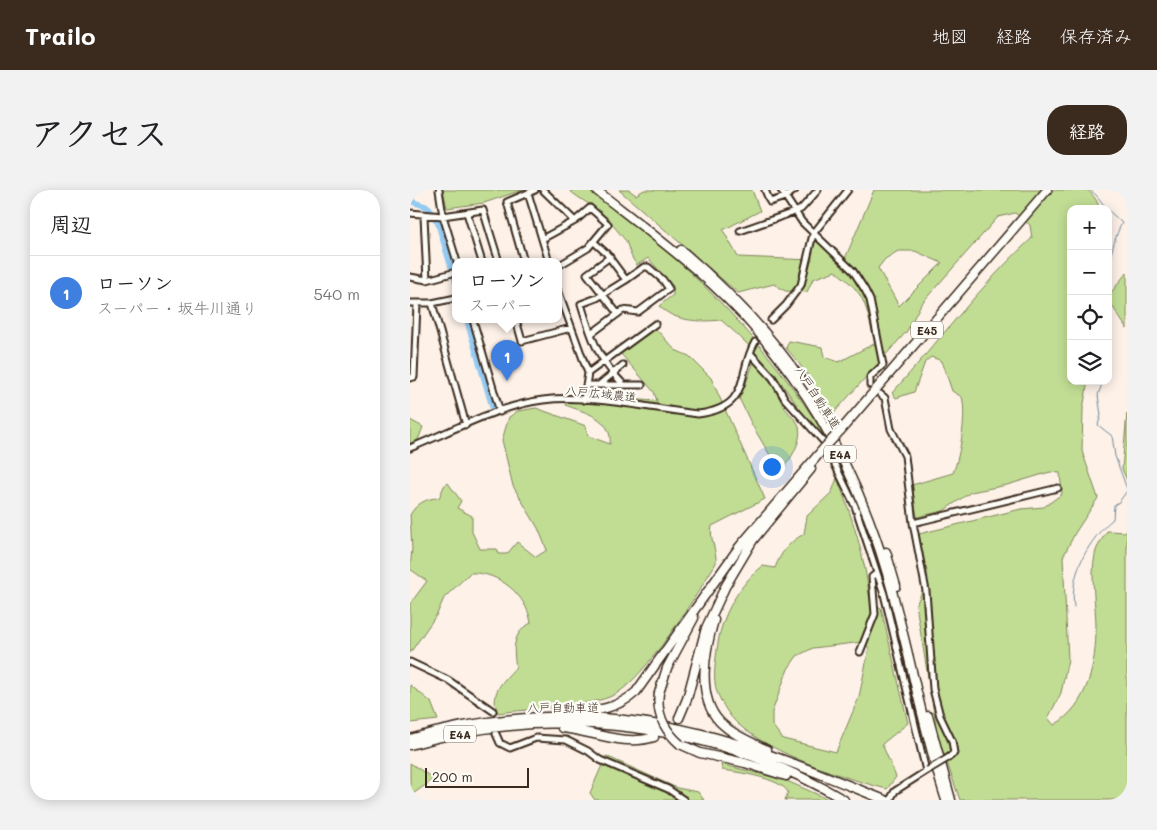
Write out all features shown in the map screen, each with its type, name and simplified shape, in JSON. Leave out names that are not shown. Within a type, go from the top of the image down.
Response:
[{"type":"highway","name":"八戸自動車道","points":[[596,190],[684,260],[737,309],[779,358],[830,434],[858,492],[879,546],[946,800]]},
{"type":"highway","name":"八戸自動車道","points":[[605,190],[691,259],[743,308],[785,357],[834,432],[866,497],[886,553],[937,751],[952,800]]},
{"type":"highway","name":"E45","points":[[725,567],[749,535],[1047,190]]},
{"type":"highway","name":"E45","points":[[731,576],[753,540],[804,480],[823,450]]},
{"type":"highway","points":[[725,567],[672,657],[659,692],[660,718],[668,732],[680,744],[700,754],[772,770],[843,800]]},
{"type":"highway","points":[[509,723],[604,709],[624,702],[640,686],[725,567]]},
{"type":"highway","points":[[679,718],[687,699],[706,628],[731,576]]},
{"type":"highway","points":[[731,576],[720,602],[709,640],[706,685],[711,708],[720,721],[733,732],[819,774]]},
{"type":"highway","name":"八戸自動車道","points":[[410,739],[466,725],[580,717],[656,725],[718,738],[885,800]]},
{"type":"highway","name":"八戸自動車道","points":[[410,746],[509,723],[591,725],[676,735],[757,758],[796,774],[843,800]]},
{"type":"highway","points":[[509,723],[567,729],[627,740],[641,740],[654,737]]},
{"type":"street","points":[[410,196],[412,190]]},
{"type":"street","points":[[439,190],[443,216],[455,258]]},
{"type":"street","points":[[523,258],[507,202],[535,190]]},
{"type":"street","points":[[543,190],[574,221]]},
{"type":"street","points":[[765,190],[770,202],[785,197],[795,190]]},
{"type":"street","points":[[781,190],[795,212],[813,234],[853,271],[870,300],[883,365],[870,377],[870,385]]},
{"type":"street","points":[[740,231],[801,209],[818,190]]},
{"type":"street","points":[[771,320],[786,306],[800,285],[813,234],[848,190]]},
{"type":"street","points":[[528,193],[548,258]]},
{"type":"street","points":[[542,238],[574,221],[590,208],[608,224],[594,242],[576,257],[562,264]]},
{"type":"street","points":[[410,213],[424,216],[443,216],[483,210],[498,258]]},
{"type":"street","points":[[467,213],[481,258]]},
{"type":"street","points":[[424,216],[427,280]]},
{"type":"street","points":[[594,242],[610,257],[626,280]]},
{"type":"street","points":[[610,257],[587,274],[618,314]]},
{"type":"street","points":[[591,334],[626,310],[638,312],[669,289],[664,280],[648,267],[644,267],[603,294],[581,304],[595,349],[613,374],[624,385]]},
{"type":"street","points":[[410,277],[427,280],[452,273]]},
{"type":"street","points":[[410,303],[432,303],[452,299]]},
{"type":"street","points":[[562,302],[588,373],[584,400]]},
{"type":"street","points":[[432,303],[466,425]]},
{"type":"street","points":[[410,378],[414,377],[417,304]]},
{"type":"street","points":[[474,323],[500,412]]},
{"type":"street","points":[[517,323],[522,341],[571,328]]},
{"type":"street","points":[[588,373],[655,324]]},
{"type":"street","name":"八戸広域農道","points":[[410,448],[500,412],[543,400],[584,400],[698,414],[712,412],[728,404],[740,389],[754,342]]},
{"type":"street","points":[[750,353],[774,378],[785,399],[820,438],[829,451],[862,524],[877,572],[927,770]]},
{"type":"street","points":[[599,384],[623,365]]},
{"type":"street","points":[[586,384],[642,385]]},
{"type":"street","points":[[880,394],[886,398],[891,429],[905,456],[913,523],[926,591],[934,695],[940,716],[954,747],[954,753],[948,758],[895,791],[890,800]]},
{"type":"street","points":[[913,523],[1058,488]]},
{"type":"street","points":[[860,652],[875,614],[872,577],[877,572]]},
{"type":"street","points":[[410,662],[448,680],[493,711]]},
{"type":"street","points":[[496,734],[500,743],[510,748],[536,738],[566,740],[588,751],[600,760],[668,789],[684,800]]},
{"type":"green space","points":[[443,190],[522,190],[484,203],[447,208]]},
{"type":"green space","points":[[569,190],[591,191],[603,198],[715,296],[783,375],[823,433],[820,434],[814,427],[761,358],[721,320],[688,320],[672,315],[659,306],[673,295],[673,286],[648,258],[637,265],[631,256],[626,241],[606,217]]},
{"type":"green space","points":[[619,190],[629,190],[636,195],[644,190],[752,190],[760,211],[723,230],[738,257],[812,260],[811,247],[819,236],[844,261],[874,190],[1088,190],[1098,203],[1098,205],[1067,205],[1067,385],[1087,385],[1083,409],[1082,451],[1098,498],[1075,533],[1063,557],[1068,659],[1061,693],[1048,718],[1054,725],[1066,717],[1075,707],[1088,683],[1096,642],[1093,573],[1096,552],[1107,531],[1127,532],[1127,800],[960,800],[938,737],[916,605],[928,578],[919,534],[1021,509],[1044,507],[1062,494],[1060,473],[1050,472],[1007,485],[971,492],[943,511],[917,517],[912,485],[953,473],[962,435],[964,414],[962,397],[952,391],[942,361],[931,357],[925,362],[914,392],[896,398],[892,393],[977,294],[1032,238],[1030,225],[1015,213],[998,217],[921,304],[907,331],[833,414],[805,372],[786,348],[789,341],[822,347],[824,357],[839,362],[875,343],[864,302],[854,287],[835,271],[813,279],[807,292],[785,291],[774,284],[738,293]],"holes":[[[898,251],[915,251],[942,263],[899,306],[878,268],[885,259]]]},
{"type":"green space","points":[[1127,272],[1127,329],[1112,306],[1112,291]]},
{"type":"green space","points":[[655,328],[675,350],[689,356],[711,378],[765,499],[712,526],[711,535],[716,563],[670,635],[627,686],[614,695],[590,702],[498,713],[495,699],[496,693],[516,667],[514,648],[517,637],[531,623],[524,603],[510,587],[501,581],[480,573],[470,573],[444,598],[437,614],[410,653],[410,604],[427,581],[410,569],[412,549],[410,515],[422,502],[439,498],[444,486],[448,483],[461,501],[457,508],[472,516],[472,532],[480,549],[497,549],[499,554],[507,554],[517,542],[536,557],[547,550],[538,528],[513,486],[502,440],[509,417],[518,411],[536,408],[586,426],[588,436],[610,444],[610,435],[602,422],[596,417],[565,405],[566,403],[583,402],[595,397],[657,401],[654,392],[621,354]]},
{"type":"green space","points":[[754,361],[766,376],[785,409],[797,422],[799,428],[800,435],[796,448],[780,472],[752,425],[738,396],[745,386]]},
{"type":"green space","points":[[1127,413],[1127,480],[1122,469]]},
{"type":"green space","points":[[410,420],[423,427],[418,440],[410,443]]},
{"type":"green space","points":[[837,478],[858,538],[870,601],[881,608],[908,723],[882,744],[896,777],[887,789],[829,772],[769,745],[752,735],[735,721],[723,705],[717,692],[715,668],[718,643],[723,622],[733,600],[747,581],[763,566],[775,568],[786,548],[804,534],[807,516],[832,492]],"holes":[[[863,642],[869,648],[859,697],[836,752],[783,739],[772,725],[772,712],[788,669],[797,656],[813,648]]]},
{"type":"green space","points":[[410,685],[431,702],[438,720],[410,723]]},
{"type":"green space","points":[[606,756],[677,788],[698,792],[704,800],[595,800],[590,793]]},
{"type":"green space","points":[[410,763],[434,779],[410,796]]},
{"type":"green space","points":[[721,764],[787,781],[830,800],[785,800],[788,792],[777,783],[758,776],[722,770]]},
{"type":"waterway","points":[[1090,190],[1104,205]]},
{"type":"waterway","points":[[410,201],[428,207],[438,223],[452,270]]},
{"type":"waterway","points":[[1112,214],[1122,223],[1112,251]]},
{"type":"waterway","points":[[468,323],[493,409]]},
{"type":"waterway","points":[[1102,385],[1098,395],[1101,415],[1098,425],[1112,436],[1115,456],[1127,489]]},
{"type":"waterway","points":[[1074,607],[1075,582],[1083,558],[1096,537],[1113,519],[1114,505],[1119,502],[1127,491]]},
{"type":"tunnel","points":[[755,342],[771,320]]},
{"type":"place","name":"ローソン","points":[[507,381]]}]
